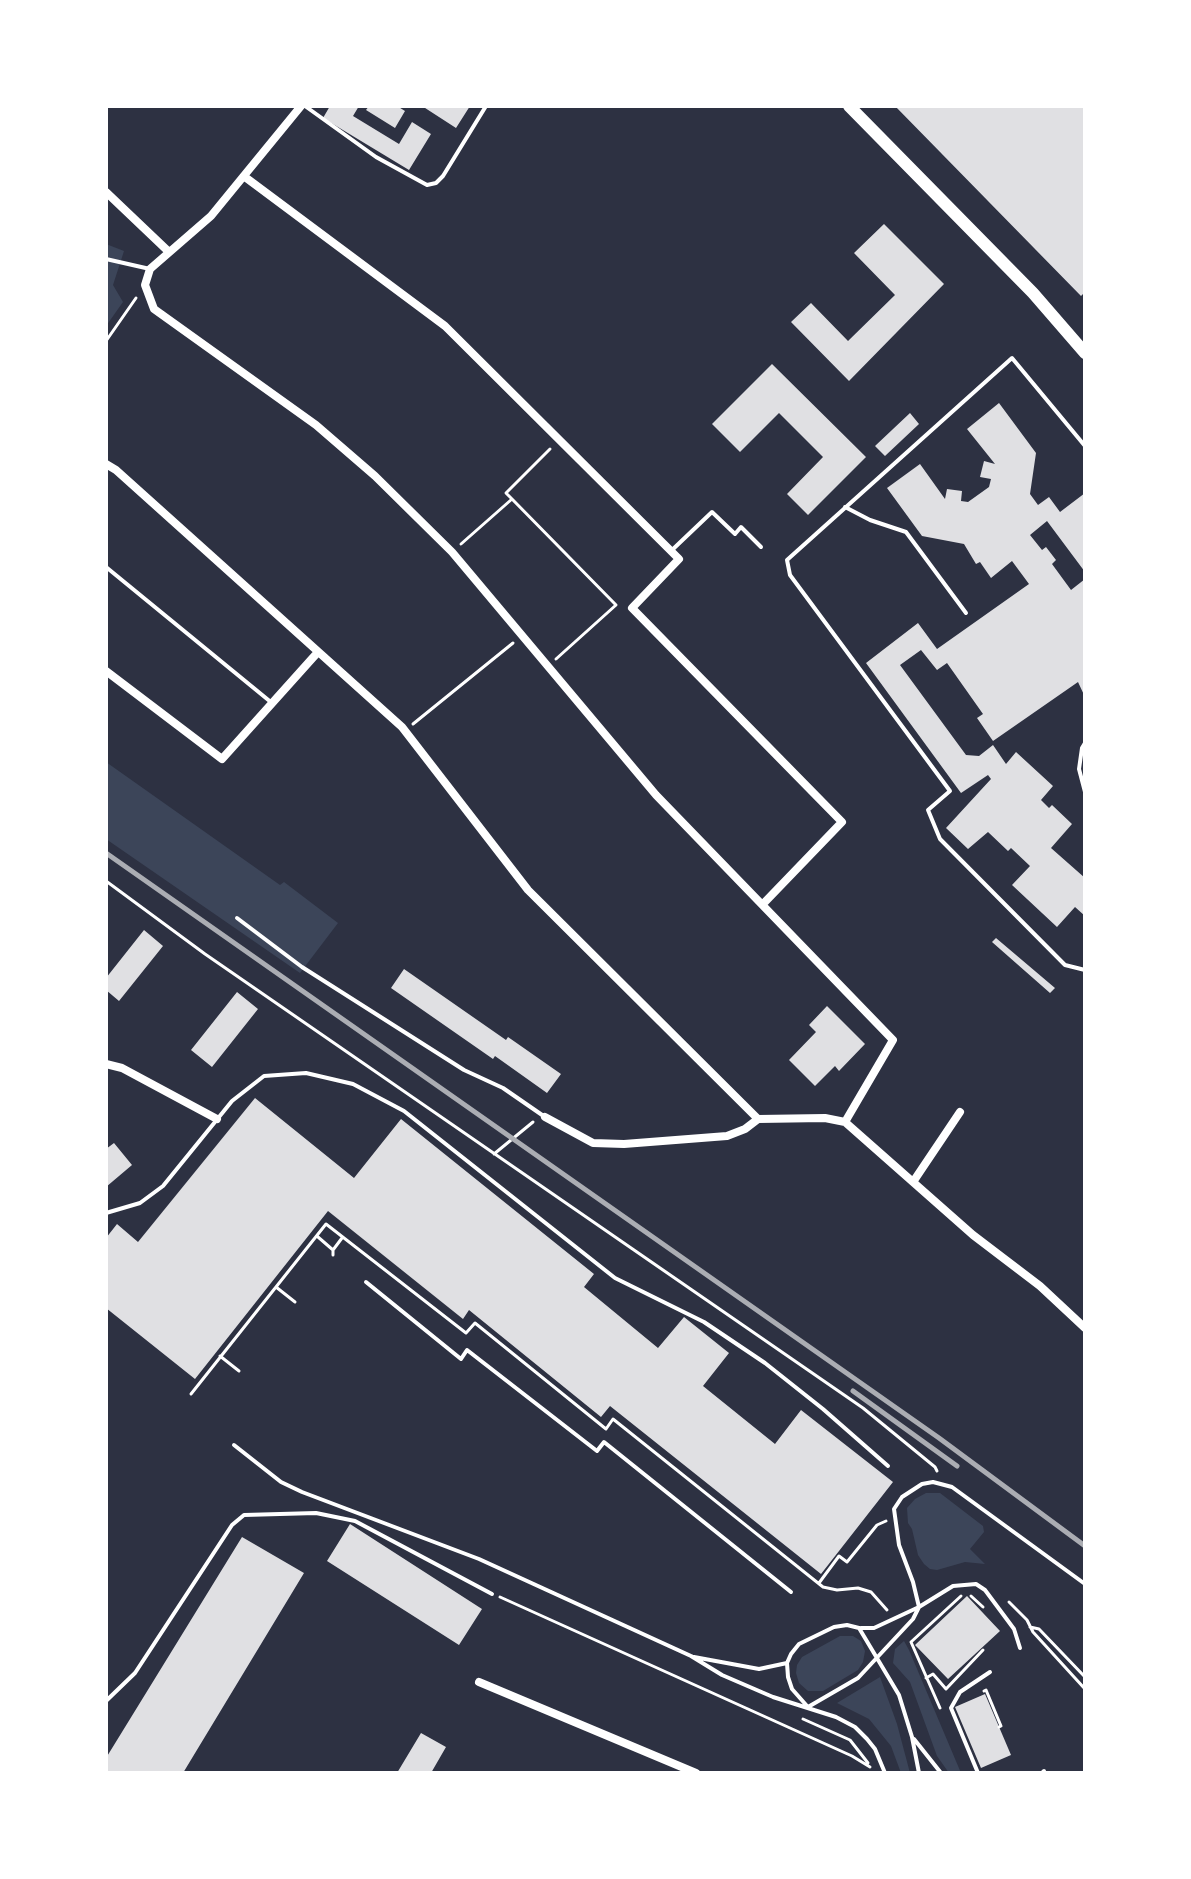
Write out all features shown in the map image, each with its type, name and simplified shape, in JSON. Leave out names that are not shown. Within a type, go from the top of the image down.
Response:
[{"type":"highway","points":[[849,106],[1033,293],[1085,353]]},
{"type":"street","points":[[303,106],[211,216],[150,269],[145,285],[154,309],[316,425],[375,476],[452,552],[656,795],[893,1040],[845,1122]]},
{"type":"street","points":[[245,177],[445,326],[679,559],[632,608],[842,822],[763,904]]},
{"type":"street","points":[[106,192],[169,252]]},
{"type":"street","points":[[106,464],[405,731],[528,890],[758,1119]]},
{"type":"street","points":[[106,476],[116,470]]},
{"type":"street","points":[[106,671],[222,759],[318,652]]},
{"type":"street","points":[[106,1064],[122,1068],[217,1119]]},
{"type":"street","points":[[913,1182],[960,1112]]},
{"type":"street","points":[[545,1117],[593,1143],[624,1144],[727,1136],[745,1129],[758,1119],[825,1118],[845,1122],[973,1235],[1040,1286],[1085,1328]]},
{"type":"street","points":[[479,1682],[696,1773]]},
{"type":"lane","points":[[303,106],[376,157],[427,185],[436,183],[443,176],[486,106]]},
{"type":"lane","points":[[106,259],[150,269]]},
{"type":"lane","points":[[1085,446],[1012,358],[787,560],[790,575],[950,791],[928,810],[940,839],[1065,965],[1085,970]]},
{"type":"lane","points":[[845,507],[870,520],[906,532],[966,613]]},
{"type":"lane","points":[[671,551],[712,512],[735,534],[741,527],[761,547]]},
{"type":"lane","points":[[106,567],[272,703]]},
{"type":"lane","points":[[1085,743],[1079,769],[1085,792]]},
{"type":"lane","points":[[237,918],[302,967],[464,1070],[503,1088],[545,1117]]},
{"type":"lane","points":[[106,1213],[140,1203],[163,1186],[232,1101],[264,1076],[306,1073],[353,1084],[404,1111],[615,1278],[704,1322],[765,1363],[888,1466]]},
{"type":"lane","points":[[366,1282],[461,1359],[467,1350],[597,1451],[604,1442],[791,1592]]},
{"type":"lane","points":[[234,1445],[281,1482],[479,1559],[691,1656],[722,1675],[855,1727],[875,1749],[885,1773]]},
{"type":"lane","points":[[808,1707],[858,1678],[903,1632],[919,1607],[894,1519],[894,1509],[912,1489],[933,1482],[941,1483],[966,1496],[1085,1584]]},
{"type":"lane","points":[[333,1516],[342,1508]]},
{"type":"lane","points":[[106,1701],[135,1673],[232,1525],[244,1515],[316,1513],[355,1521],[492,1594]]},
{"type":"lane","points":[[808,1707],[792,1689],[787,1663],[799,1644],[834,1627],[874,1628],[919,1607],[953,1586],[976,1584],[985,1590],[1014,1629],[1020,1648]]},
{"type":"lane","points":[[859,1628],[899,1695],[919,1773]]},
{"type":"lane","points":[[691,1656],[759,1669],[787,1663]]},
{"type":"lane","points":[[978,1773],[951,1708],[960,1692],[990,1672]]},
{"type":"lane","points":[[912,1737],[941,1773]]},
{"type":"path","points":[[106,341],[145,285]]},
{"type":"path","points":[[559,440],[506,493],[616,605],[632,608]]},
{"type":"path","points":[[452,552],[512,499]]},
{"type":"path","points":[[547,667],[616,605]]},
{"type":"path","points":[[405,731],[522,636]]},
{"type":"path","points":[[106,881],[205,954],[863,1408],[935,1467],[941,1483]]},
{"type":"path","points":[[494,1154],[532,1121],[543,1128]]},
{"type":"path","points":[[317,1236],[333,1252],[343,1237]]},
{"type":"path","points":[[276,1287],[295,1302]]},
{"type":"path","points":[[490,1368],[506,1348]]},
{"type":"path","points":[[220,1356],[239,1371]]},
{"type":"path","points":[[819,1583],[839,1556],[847,1562],[877,1525],[894,1519]]},
{"type":"path","points":[[492,1594],[852,1756],[870,1767]]},
{"type":"path","points":[[911,1642],[964,1594],[969,1594],[985,1610]]},
{"type":"path","points":[[1005,1598],[1085,1689]]},
{"type":"path","points":[[1030,1627],[1039,1629],[1085,1677]]},
{"type":"path","points":[[926,1678],[933,1674],[946,1689],[983,1650]]},
{"type":"path","points":[[976,1693],[986,1690],[999,1727]]},
{"type":"path","points":[[792,1714],[850,1740],[861,1751],[872,1773]]},
{"type":"shaded area","points":[[106,244],[124,251],[113,285],[123,302],[106,326]]},
{"type":"shaded area","points":[[106,762],[280,885],[284,882],[338,923],[300,973],[106,839]]},
{"type":"shaded area","points":[[926,1493],[940,1493],[983,1526],[984,1532],[970,1549],[985,1564],[965,1562],[937,1570],[924,1564],[908,1523],[907,1508]]},
{"type":"shaded area","points":[[840,1636],[853,1636],[861,1641],[865,1651],[863,1662],[858,1670],[823,1691],[808,1691],[799,1683],[797,1665],[802,1657]]},
{"type":"shaded area","points":[[904,1641],[961,1773],[949,1773],[937,1756],[910,1682],[893,1663],[895,1649]]},
{"type":"shaded area","points":[[880,1677],[910,1773],[901,1773],[891,1746],[869,1719],[837,1703]]},
{"type":"building","points":[[330,106],[359,106],[353,116],[399,144],[412,122],[431,134],[409,170],[323,118]]},
{"type":"building","points":[[369,106],[397,106],[405,111],[395,128],[366,110]]},
{"type":"building","points":[[422,106],[470,106],[456,128]]},
{"type":"building","points":[[895,106],[1085,106],[1085,292],[1081,296]]},
{"type":"building","points":[[884,224],[944,284],[849,381],[791,322],[811,303],[848,341],[895,295],[854,253]]},
{"type":"building","points":[[772,364],[866,457],[808,515],[787,494],[823,457],[779,413],[740,452],[712,424]]},
{"type":"building","points":[[999,403],[1036,453],[1030,494],[1038,505],[1049,497],[1060,512],[1085,493],[1085,572],[1047,521],[1030,535],[1042,550],[1046,547],[1056,560],[1052,564],[1071,590],[1085,579],[1085,697],[1078,682],[993,741],[977,718],[983,714],[947,663],[937,670],[921,650],[900,665],[966,755],[979,756],[993,745],[1006,764],[1016,752],[1053,786],[1041,800],[1049,808],[1052,805],[1072,824],[1051,848],[1085,878],[1085,916],[1075,907],[1057,927],[1012,885],[1030,866],[1011,848],[1008,851],[988,832],[968,849],[946,828],[991,779],[988,775],[961,793],[866,663],[918,623],[937,649],[1029,584],[1012,561],[991,578],[980,562],[976,564],[964,544],[922,536],[887,488],[920,464],[945,499],[947,489],[962,491],[961,501],[968,502],[989,487],[991,479],[980,477],[984,461],[995,464],[967,429]]},
{"type":"building","points":[[910,413],[919,424],[885,456],[875,446]]},
{"type":"building","points":[[144,930],[163,946],[119,1001],[106,990],[106,978]]},
{"type":"building","points":[[996,938],[1055,988],[1050,993],[992,942]]},
{"type":"building","points":[[404,969],[561,1074],[547,1093],[391,988]]},
{"type":"building","points":[[237,992],[258,1009],[212,1067],[191,1050]]},
{"type":"building","points":[[827,1006],[865,1044],[839,1071],[835,1066],[815,1086],[789,1060],[816,1032],[809,1025]]},
{"type":"building","points":[[255,1098],[354,1178],[401,1119],[594,1274],[584,1287],[658,1348],[684,1317],[729,1353],[703,1386],[775,1444],[801,1410],[893,1482],[821,1574],[610,1406],[601,1417],[469,1310],[463,1319],[328,1211],[195,1379],[106,1308],[106,1238],[117,1224],[138,1242]]},
{"type":"building","points":[[114,1143],[132,1165],[106,1187],[106,1149]]},
{"type":"building","points":[[350,1524],[482,1609],[459,1645],[327,1561]]},
{"type":"building","points":[[242,1537],[304,1573],[183,1773],[106,1773],[106,1758]]},
{"type":"building","points":[[967,1596],[1000,1631],[948,1679],[915,1645]]},
{"type":"building","points":[[985,1694],[1011,1755],[981,1768],[955,1707]]},
{"type":"building","points":[[421,1733],[446,1747],[431,1773],[397,1773]]},
{"type":"railway","points":[[106,853],[939,1438],[1085,1546]]},
{"type":"railway","points":[[853,1391],[957,1466]]}]
